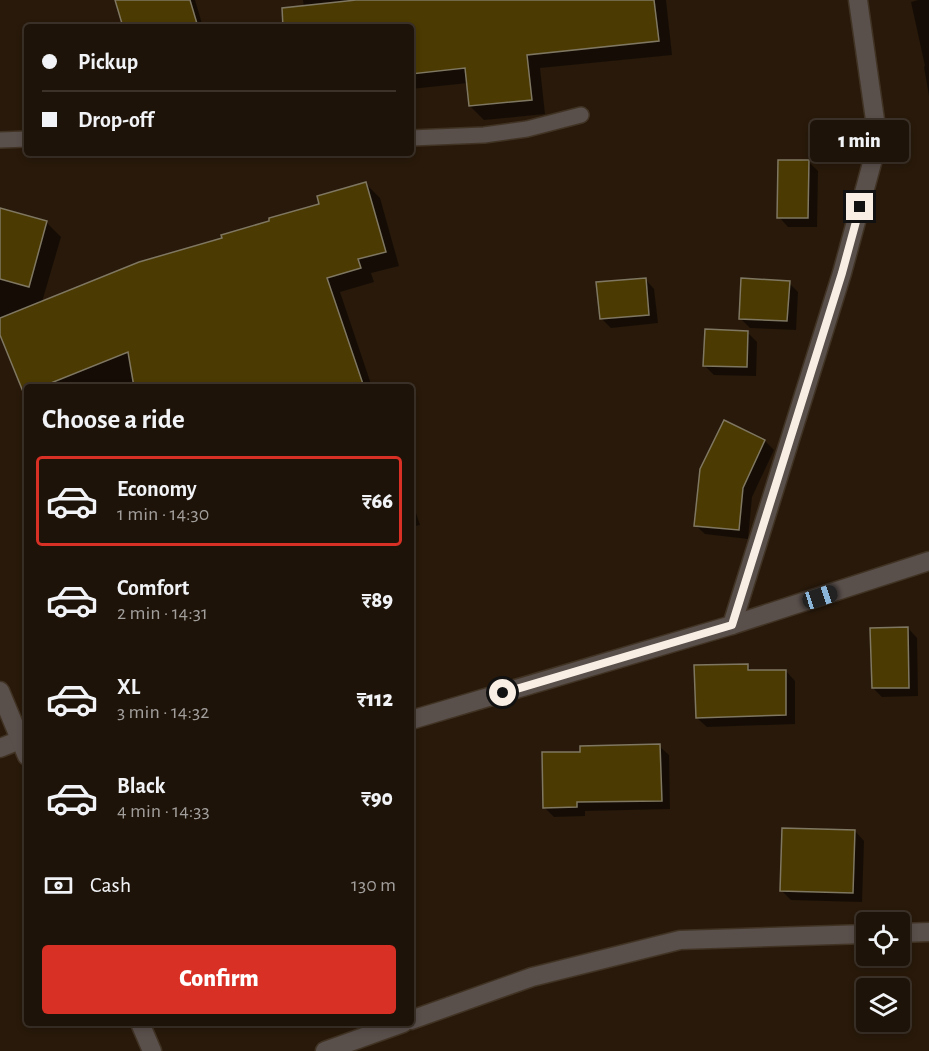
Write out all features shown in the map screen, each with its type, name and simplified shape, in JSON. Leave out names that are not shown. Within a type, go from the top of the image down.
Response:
[{"type":"street","points":[[732,625],[842,273],[878,141],[858,0]]},
{"type":"street","points":[[414,719],[732,625],[929,561]]},
{"type":"street","points":[[0,691],[24,748],[0,748]]},
{"type":"street","points":[[910,933],[929,932]]},
{"type":"street","points":[[414,1019],[532,977],[680,940],[856,934]]},
{"type":"street","points":[[141,1026],[152,1051]]},
{"type":"street","points":[[325,1051],[395,1026]]},
{"type":"lane","points":[[414,138],[484,135],[516,131],[581,116]]},
{"type":"lane","points":[[0,140],[24,139]]},
{"type":"building","points":[[115,0],[190,0],[197,24],[122,24]]},
{"type":"building","points":[[356,0],[654,0],[659,41],[527,55],[532,100],[469,106],[465,68],[414,74],[414,24],[283,24],[282,8]]},
{"type":"building","points":[[778,160],[809,160],[808,218],[777,218]]},
{"type":"building","points":[[366,182],[386,252],[358,259],[361,268],[327,278],[363,384],[133,384],[128,352],[48,384],[24,384],[24,394],[0,335],[0,318],[139,262],[222,238],[221,235],[269,221],[269,218],[319,204],[317,196]]},
{"type":"building","points":[[0,208],[47,221],[29,287],[0,279]]},
{"type":"building","points":[[646,278],[649,315],[600,319],[596,282]]},
{"type":"building","points":[[741,278],[790,281],[787,321],[739,319]]},
{"type":"building","points":[[705,329],[748,331],[747,367],[703,366]]},
{"type":"building","points":[[724,420],[765,440],[743,488],[739,530],[694,526],[700,469]]},
{"type":"building","points":[[908,627],[909,688],[872,688],[870,628]]},
{"type":"building","points":[[748,664],[748,670],[786,670],[786,715],[696,718],[694,665]]},
{"type":"building","points":[[660,744],[662,801],[577,802],[577,807],[543,808],[542,752],[580,752],[580,746]]},
{"type":"building","points":[[782,828],[855,830],[853,893],[780,891]]},
{"type":"route","points":[[503,693],[732,625],[842,273],[860,207]]}]
